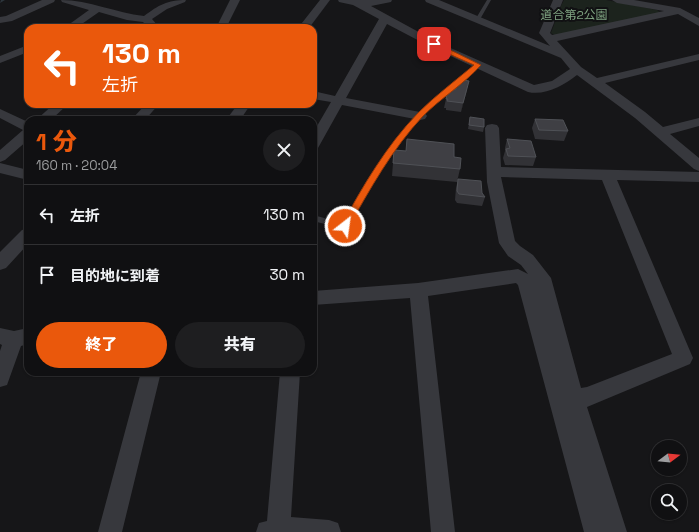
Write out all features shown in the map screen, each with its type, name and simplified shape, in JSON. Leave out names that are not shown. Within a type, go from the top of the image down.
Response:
[{"type":"street","points":[[0,20],[8,19],[50,0]]},
{"type":"street","points":[[66,0],[148,24],[163,7],[181,0]]},
{"type":"street","points":[[223,24],[235,0]]},
{"type":"street","points":[[306,24],[325,0]]},
{"type":"street","points":[[343,0],[367,4],[387,0]]},
{"type":"street","points":[[430,0],[565,57]]},
{"type":"street","points":[[558,0],[544,33],[549,39],[577,70],[662,132],[699,166]]},
{"type":"street","points":[[617,0],[680,11],[699,23]]},
{"type":"street","points":[[357,3],[434,44],[532,88],[544,88],[556,85],[577,70]]},
{"type":"street","points":[[75,24],[97,9]]},
{"type":"street","points":[[549,39],[693,9]]},
{"type":"street","points":[[317,138],[385,18]]},
{"type":"street","points":[[0,60],[24,50]]},
{"type":"street","points":[[595,82],[699,57]]},
{"type":"street","points":[[317,95],[420,116]]},
{"type":"street","points":[[48,116],[57,108]]},
{"type":"street","points":[[142,116],[149,108]]},
{"type":"street","points":[[0,113],[24,125]]},
{"type":"street","points":[[662,132],[699,122]]},
{"type":"street","points":[[492,128],[494,182],[507,243],[514,251],[526,260],[542,278],[584,435],[615,532]]},
{"type":"street","points":[[0,157],[24,136]]},
{"type":"street","points":[[0,168],[24,174]]},
{"type":"street","points":[[493,172],[699,177]]},
{"type":"street","points":[[574,398],[587,397],[683,358],[607,174]]},
{"type":"street","points":[[0,263],[24,238]]},
{"type":"street","points":[[317,298],[418,290],[518,276],[526,281],[596,532]]},
{"type":"street","points":[[418,290],[443,532]]},
{"type":"street","points":[[0,378],[14,337]]},
{"type":"street","points":[[110,532],[150,376]]},
{"type":"street","points":[[290,376],[273,530],[329,532]]},
{"type":"lane","points":[[477,20],[489,0]]},
{"type":"lane","points":[[317,219],[345,226],[371,179],[397,142],[420,116],[478,65]]},
{"type":"green space","name":"道合第2公園","points":[[564,0],[606,0],[657,10],[661,13],[555,35],[551,33]]},
{"type":"building","points":[[458,79],[469,81],[463,103],[447,101],[448,90],[456,89]]},
{"type":"building","points":[[470,117],[484,119],[484,127],[469,125]]},
{"type":"building","points":[[535,119],[563,120],[568,131],[539,130]]},
{"type":"building","points":[[407,139],[454,144],[454,157],[461,158],[460,169],[393,163],[394,150],[406,151]]},
{"type":"building","points":[[507,139],[531,141],[536,157],[508,156],[506,149],[510,148]]},
{"type":"building","points":[[458,179],[481,181],[482,193],[485,197],[459,194],[457,191]]},
{"type":"route","points":[[345,226],[366,191],[371,179],[397,142],[421,114],[478,65],[434,44]]}]
